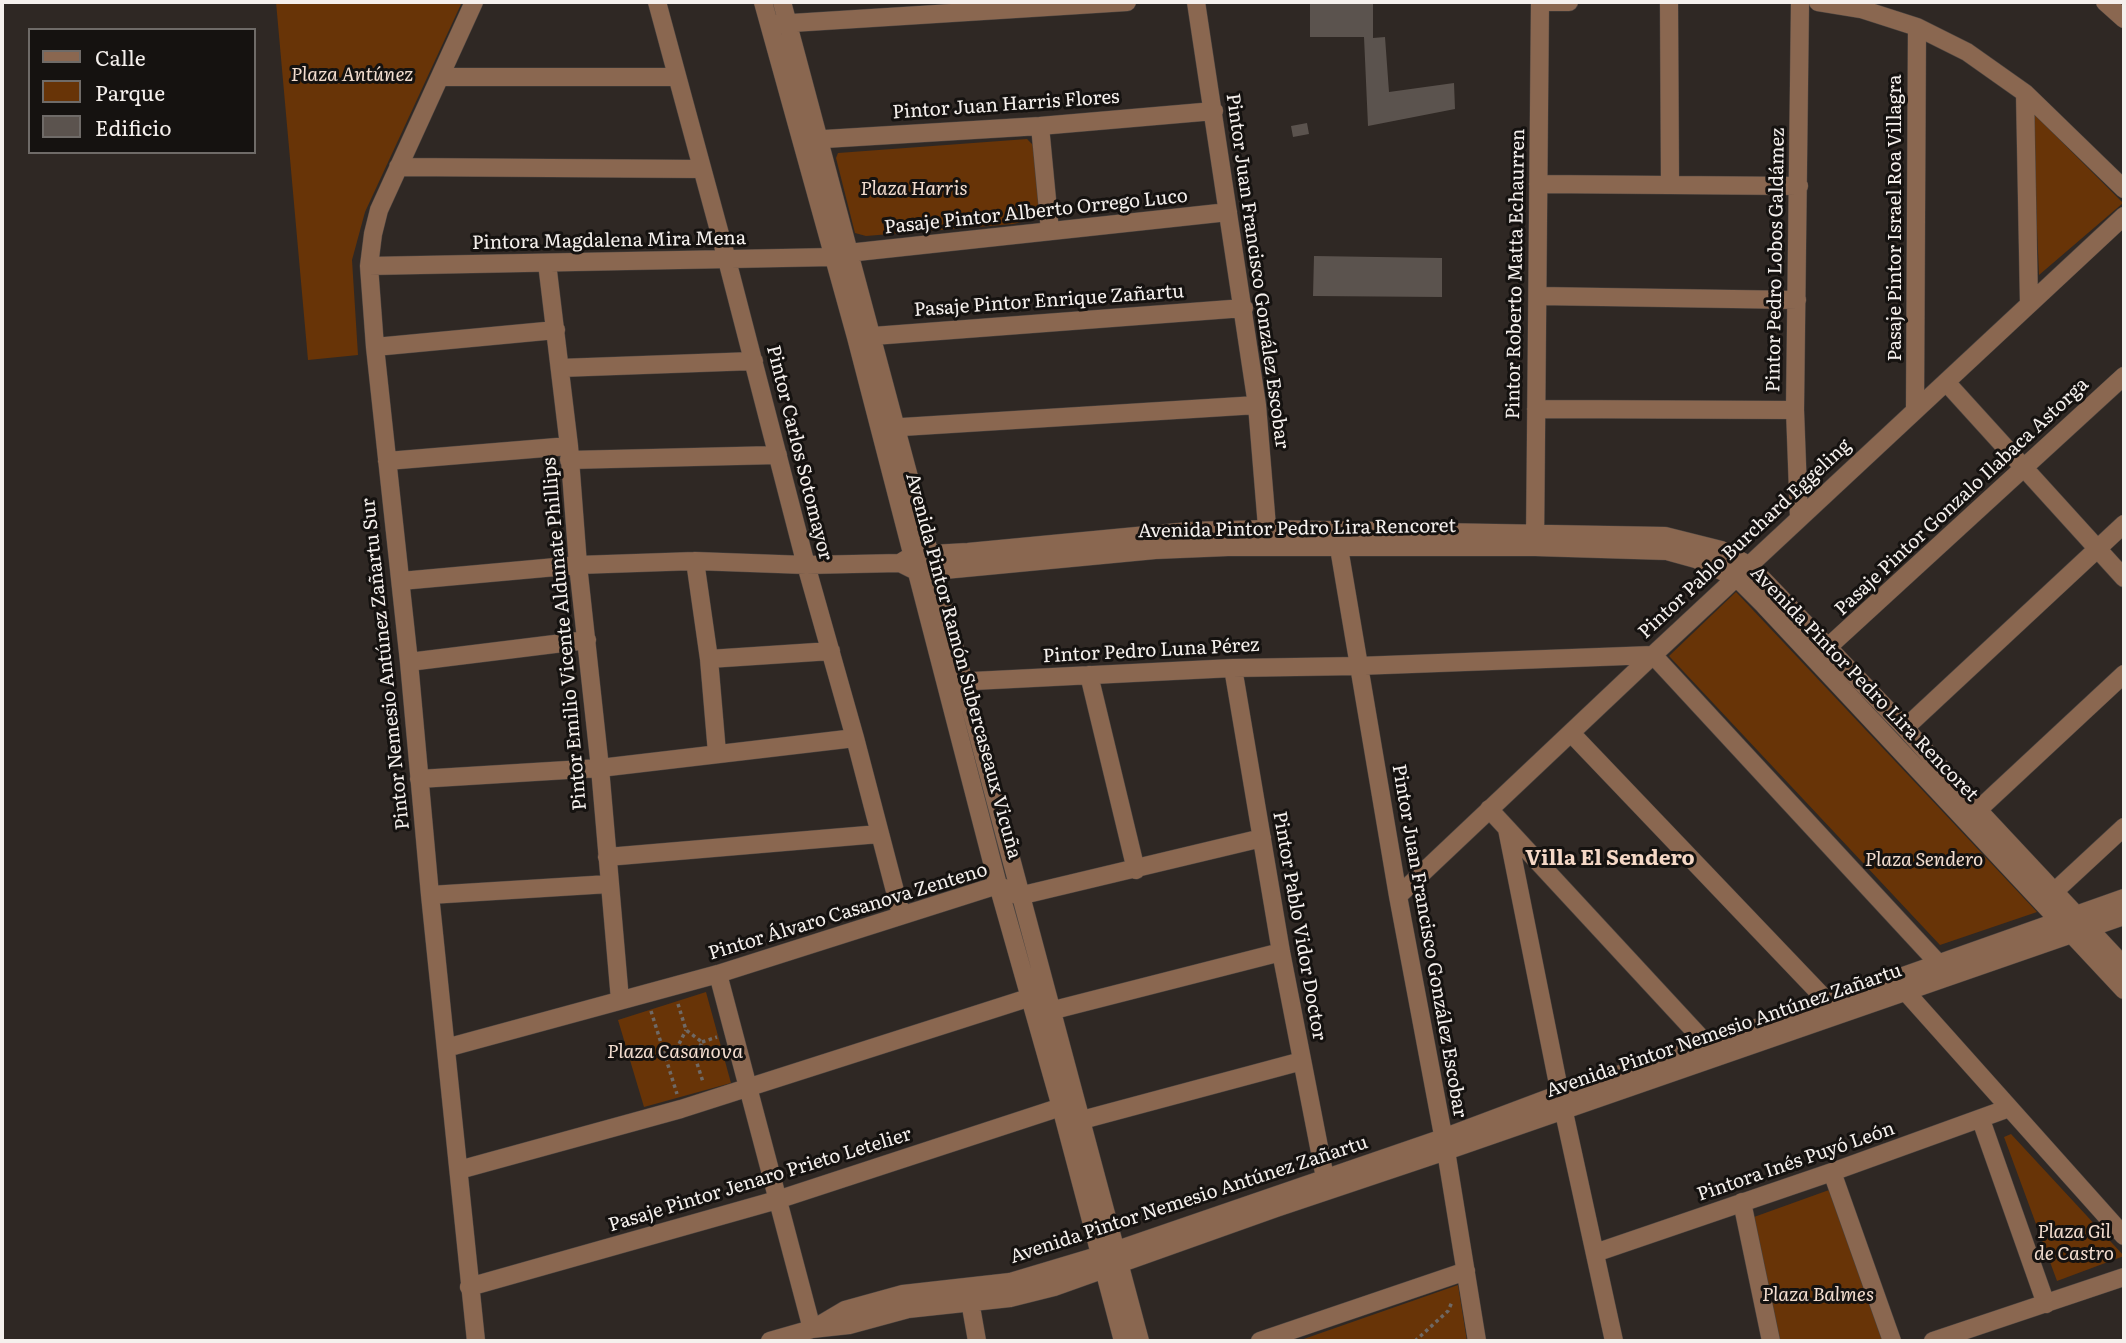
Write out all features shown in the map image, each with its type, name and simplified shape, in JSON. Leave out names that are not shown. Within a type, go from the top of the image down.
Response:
[{"type":"street","name":"Pintor Nemesio Antúnez Zañartu Sur","points":[[474,2],[379,210],[369,266],[375,347],[409,662],[429,895],[476,1341]]},
{"type":"street","name":"Pintor Carlos Sotomayor","points":[[657,2],[901,914]]},
{"type":"street","name":"Avenida Pintor Ramón Subercaseaux Vicuña","points":[[763,2],[809,139],[864,336],[946,683],[1028,998],[1110,1260],[1140,1341]]},
{"type":"street","name":"Avenida Pintor Ramón Subercaseaux Vicuña","points":[[782,2],[809,139]]},
{"type":"street","points":[[769,25],[1127,2]]},
{"type":"street","name":"Pintor Juan Francisco González Escobar","points":[[1196,2],[1257,405],[1268,547]]},
{"type":"street","points":[[1540,2],[1569,2]]},
{"type":"street","name":"Pintor Roberto Matta Echaurren","points":[[1535,540],[1540,2]]},
{"type":"street","points":[[1670,2],[1670,185]]},
{"type":"street","name":"Pintor Pedro Lobos Galdámez","points":[[1799,518],[1795,410],[1800,2]]},
{"type":"street","points":[[1818,2],[1861,9],[1917,27],[1967,52],[2025,93],[2124,189]]},
{"type":"street","points":[[2105,2],[2124,19]]},
{"type":"street","name":"Pasaje Pintor Israel Roa Villagra","points":[[1915,410],[1917,27]]},
{"type":"street","points":[[440,77],[676,77]]},
{"type":"street","points":[[2025,93],[2029,303]]},
{"type":"street","name":"Pintor Juan Harris Flores","points":[[809,139],[1040,126],[1214,111]]},
{"type":"street","points":[[1040,126],[1050,231]]},
{"type":"street","points":[[398,167],[702,169]]},
{"type":"street","points":[[1538,184],[1799,186]]},
{"type":"street","name":"Pasaje Pintor Alberto Orrego Luco","points":[[841,255],[1228,212]]},
{"type":"street","name":"Pintor Pablo Burchard Eggeling","points":[[1398,895],[2124,216]]},
{"type":"street","name":"Pintora Magdalena Mira Mena","points":[[369,266],[727,260],[841,255]]},
{"type":"street","name":"Pintor Emilio Vicente Aldunate Phillips","points":[[547,264],[569,453],[620,1000]]},
{"type":"street","points":[[1538,296],[1797,300]]},
{"type":"street","name":"Pasaje Pintor Enrique Zañartu","points":[[864,336],[1244,308]]},
{"type":"street","points":[[375,347],[556,330]]},
{"type":"street","points":[[560,368],[754,361]]},
{"type":"street","name":"Pasaje Pintor Gonzalo Ilabaca Astorga","points":[[1827,648],[2124,376]]},
{"type":"street","points":[[1946,382],[2124,578]]},
{"type":"street","points":[[887,428],[1257,405]]},
{"type":"street","points":[[1536,409],[1795,410]]},
{"type":"street","points":[[387,461],[569,453],[778,456]]},
{"type":"street","points":[[1905,728],[2124,524]]},
{"type":"street","name":"Avenida Pintor Pedro Lira Rencoret","points":[[919,563],[968,552],[1189,531],[1267,529],[1535,540]]},
{"type":"street","name":"Avenida Pintor Pedro Lira Rencoret","points":[[919,563],[1156,550],[1339,548],[1665,536],[1721,550],[1827,648],[1905,728],[1978,810],[2056,891],[2068,917]]},
{"type":"street","name":"Pintor Juan Francisco González Escobar","points":[[1339,548],[1477,1341]]},
{"type":"street","points":[[401,581],[578,565],[695,561],[806,565],[919,563]]},
{"type":"street","points":[[695,561],[709,659],[717,753]]},
{"type":"street","name":"Avenida Pintor Ramón Subercaseaux Vicuña","points":[[919,563],[964,681],[1019,896],[1082,1120],[1123,1341]]},
{"type":"street","name":"Avenida Pintor Pedro Lira Rencoret","points":[[1743,572],[1764,605],[2081,931],[2124,990]]},
{"type":"street","points":[[409,662],[587,640]]},
{"type":"street","points":[[709,659],[831,651]]},
{"type":"street","points":[[1653,654],[1939,964]]},
{"type":"street","name":"Pintor Pedro Luna Pérez","points":[[946,683],[1233,668],[1358,666],[1653,654]]},
{"type":"street","name":"Pintor Pablo Vidor Doctor","points":[[1233,668],[1281,952],[1327,1184]]},
{"type":"street","points":[[1978,810],[2124,674]]},
{"type":"street","points":[[1089,675],[1136,870]]},
{"type":"street","points":[[1571,733],[1827,1001]]},
{"type":"street","points":[[419,779],[600,768],[855,738]]},
{"type":"street","points":[[1489,809],[1713,1050]]},
{"type":"street","points":[[2056,891],[2124,827]]},
{"type":"street","points":[[1507,829],[1614,1341]]},
{"type":"street","points":[[607,857],[879,834]]},
{"type":"street","points":[[1019,896],[1262,838]]},
{"type":"street","points":[[429,895],[609,884]]},
{"type":"street","name":"Pintor Álvaro Casanova Zenteno","points":[[446,1048],[718,974],[998,885],[1019,896]]},
{"type":"street","name":"Avenida Pintor Nemesio Antúnez Zañartu","points":[[1713,1050],[1827,1001],[2124,898]]},
{"type":"street","name":"Avenida Pintor Nemesio Antúnez Zañartu","points":[[812,1329],[849,1325],[908,1309],[1010,1298],[1110,1260],[1562,1101],[1713,1050],[1905,991],[2124,916]]},
{"type":"street","name":"Avenida Pintor Pedro Lira Rencoret","points":[[2081,931],[2124,966]]},
{"type":"street","points":[[459,1170],[708,1101],[1028,998],[1050,1011],[1281,952]]},
{"type":"street","points":[[718,974],[812,1329],[770,1341]]},
{"type":"street","points":[[1905,991],[2124,1236]]},
{"type":"street","points":[[1061,1107],[1082,1120],[1301,1061]]},
{"type":"street","name":"Pasaje Pintor Jenaro Prieto Letelier","points":[[470,1287],[777,1200],[1061,1107]]},
{"type":"street","name":"Pintora Inés Puyó León","points":[[1595,1253],[2009,1108]]},
{"type":"street","points":[[1981,1120],[2046,1304]]},
{"type":"street","points":[[1832,1172],[1892,1341]]},
{"type":"street","points":[[1742,1202],[1771,1341]]},
{"type":"street","name":"Avenida Pintor Nemesio Antúnez Zañartu","points":[[812,1329],[845,1310],[903,1294],[1010,1282],[1110,1260]]},
{"type":"street","points":[[1260,1341],[1466,1271]]},
{"type":"street","points":[[1933,1341],[2124,1277]]},
{"type":"street","points":[[970,1301],[977,1341]]},
{"type":"path","points":[[672,986],[686,1030],[702,1042],[695,1058],[708,1101]]},
{"type":"path","points":[[646,993],[681,1109]]},
{"type":"path","points":[[665,1053],[676,1049],[686,1030]]},
{"type":"path","points":[[676,1049],[695,1058]]},
{"type":"path","points":[[1415,1341],[1448,1311],[1453,1301]]},
{"type":"green space","name":"Plaza Antúnez","points":[[276,2],[462,2],[365,212],[352,260],[358,355],[308,360]]},
{"type":"green space","points":[[2032,112],[2123,203],[2039,275]]},
{"type":"green space","name":"Plaza Harris","points":[[1027,139],[1034,146],[1040,205],[1034,219],[1013,224],[866,236],[855,233],[836,158],[838,153]]},
{"type":"green space","name":"Plaza Sendero","points":[[1736,592],[2037,912],[1940,945],[1669,656]]},
{"type":"green space","name":"Plaza Casanova","points":[[706,992],[731,1083],[644,1107],[618,1020]]},
{"type":"green space","name":"Plaza Gil de Castro","points":[[2011,1134],[2124,1256],[2057,1281],[2004,1137]]},
{"type":"green space","name":"Plaza Balmes","points":[[1829,1190],[1883,1341],[1780,1341],[1754,1217]]},
{"type":"green space","points":[[1458,1285],[1467,1341],[1298,1341]]},
{"type":"building","points":[[1310,2],[1373,2],[1373,38],[1385,37],[1389,92],[1454,83],[1455,109],[1368,126],[1364,37],[1310,37]]},
{"type":"building","points":[[1307,123],[1309,134],[1293,137],[1291,126]]},
{"type":"building","points":[[1314,256],[1442,258],[1442,297],[1313,296]]},
{"type":"district","name":"Villa El Sendero","points":[[1610,859]]}]
